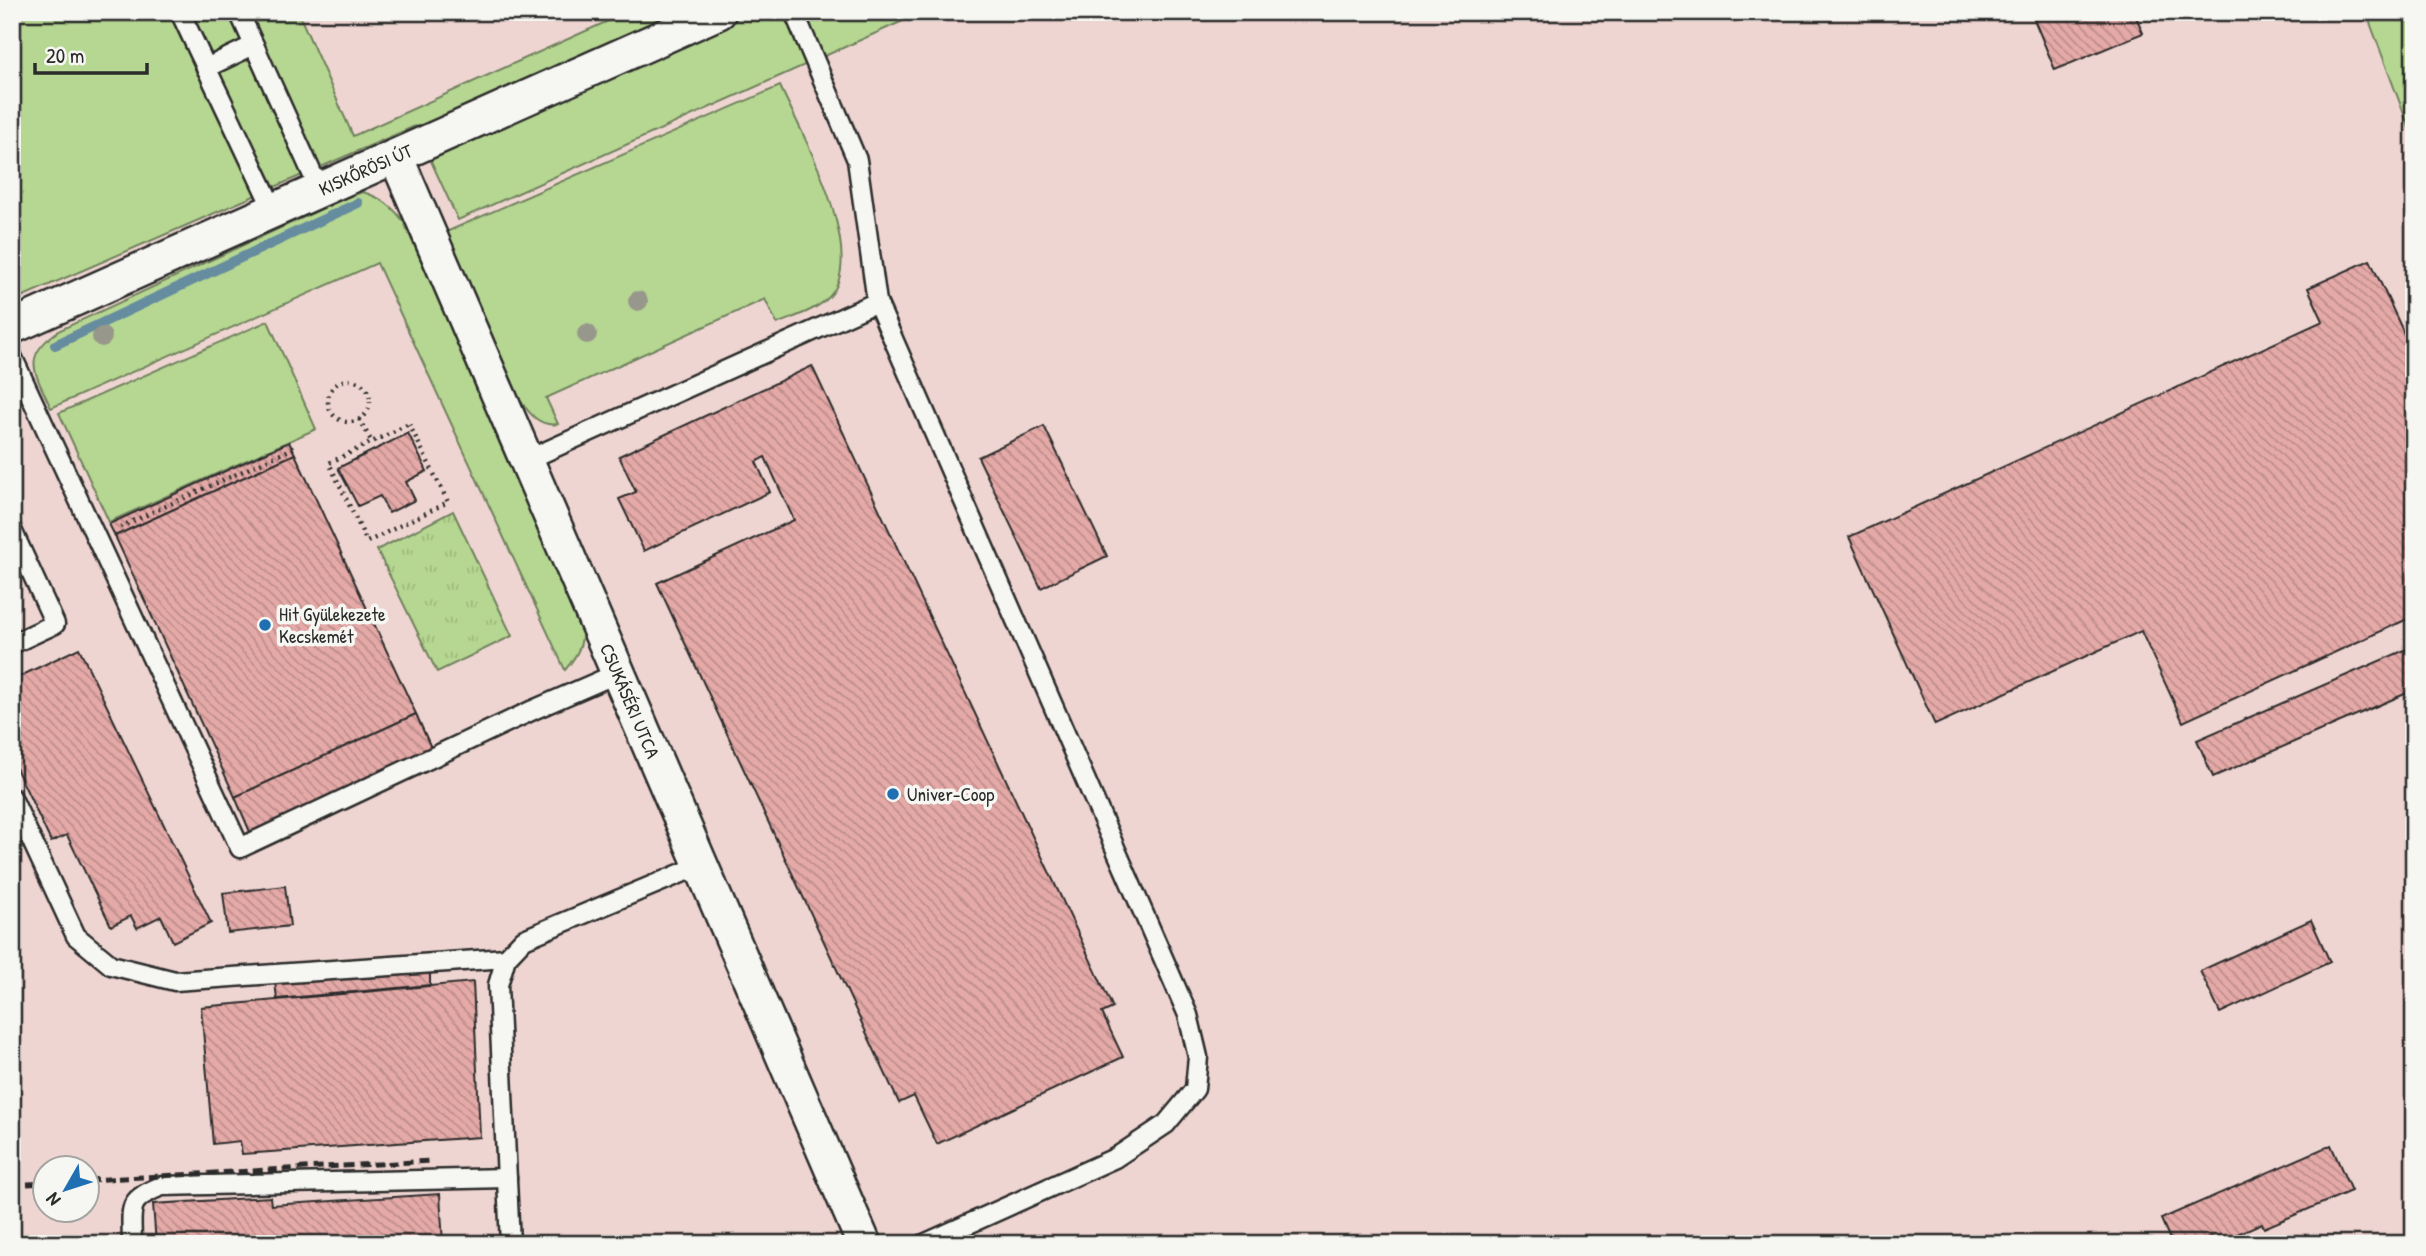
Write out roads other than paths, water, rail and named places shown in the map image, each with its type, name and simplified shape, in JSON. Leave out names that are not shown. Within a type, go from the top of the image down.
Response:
[{"type":"street","name":"KISKŐRÖSI ÚT","points":[[12,327],[719,12]]},
{"type":"street","name":"CSUKÁSÉRI UTCA","points":[[396,157],[864,1244]]},
{"type":"lane","points":[[180,12],[275,211]]},
{"type":"lane","points":[[239,12],[320,191]]},
{"type":"lane","points":[[794,12],[856,160],[877,302],[1188,1015],[1198,1057],[1195,1088],[1166,1124],[1115,1158],[924,1244]]},
{"type":"lane","points":[[206,68],[254,45]]},
{"type":"lane","points":[[527,460],[877,302]]},
{"type":"lane","points":[[12,356],[240,848],[533,710],[618,673]]},
{"type":"lane","points":[[12,530],[55,624],[12,644]]},
{"type":"lane","points":[[12,798],[76,936],[111,965],[174,981],[506,958]]},
{"type":"lane","points":[[510,1244],[498,985],[506,958],[524,939],[701,865]]},
{"type":"lane","points":[[132,1244],[132,1208],[141,1194],[162,1186],[507,1178]]},
{"type":"waterway","points":[[55,345],[358,203]]},
{"type":"railway","points":[[102,1179],[432,1161]]},
{"type":"railway","points":[[12,1185],[32,1184]]},
{"type":"place","name":"Hit Gyülekezete Kecskemét","points":[[265,625]]},
{"type":"place","name":"Univer-Coop","points":[[893,794]]}]
